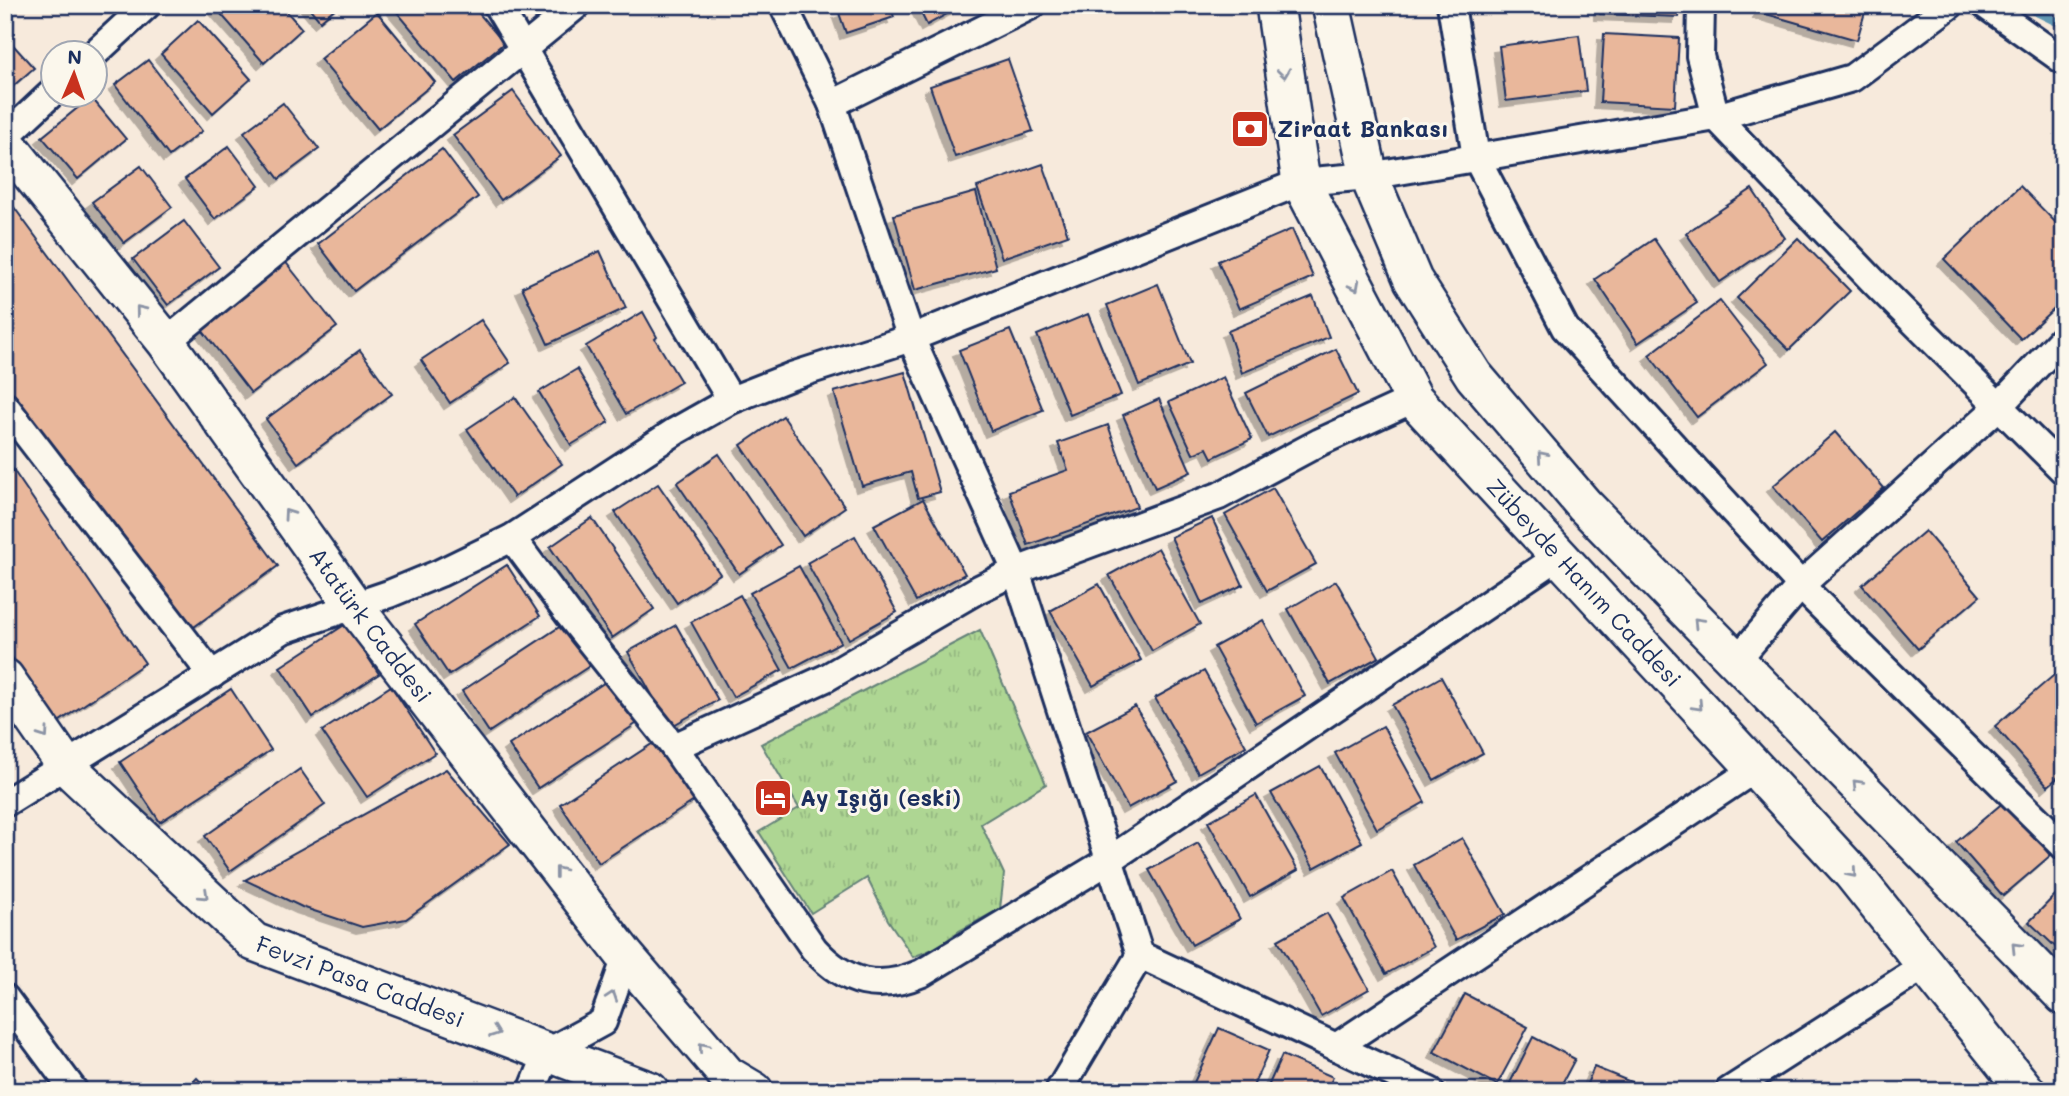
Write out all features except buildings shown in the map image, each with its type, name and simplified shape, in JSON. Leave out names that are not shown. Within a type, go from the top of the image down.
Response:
[{"type":"main road","name":"Zübeyde Hanım Caddesi","points":[[1275,5],[1301,183],[1414,399],[1852,873],[2026,1091]]},
{"type":"main road","points":[[1331,5],[1369,176],[1413,280],[1474,376],[1584,505],[2064,996]]},
{"type":"main road","name":"Atatürk Caddesi","points":[[5,139],[166,342],[354,606],[626,957],[727,1075],[754,1091]]},
{"type":"main road","name":"Fevzi Pasa Caddesi","points":[[5,678],[66,766],[254,942],[650,1091]]},
{"type":"street","points":[[108,41],[147,5]]},
{"type":"street","points":[[496,5],[731,400]]},
{"type":"street","points":[[166,342],[576,5]]},
{"type":"street","points":[[783,5],[832,104],[911,338],[1016,571],[1140,955],[1430,1091]]},
{"type":"street","points":[[832,104],[1032,5]]},
{"type":"street","points":[[1451,5],[1476,157],[1565,328],[1801,585],[2064,846]]},
{"type":"street","points":[[1701,5],[1700,56],[1716,117],[1875,283],[2064,471]]},
{"type":"street","points":[[5,803],[283,631],[440,573],[512,538],[676,431],[731,400],[792,376],[911,338],[1301,183],[1369,176],[1716,117],[1852,78],[1950,5]]},
{"type":"street","points":[[1985,5],[2064,61]]},
{"type":"street","points":[[5,139],[38,107]]},
{"type":"street","points":[[1737,661],[1801,585],[1999,406],[2064,337]]},
{"type":"street","points":[[674,747],[826,678],[979,589],[1016,571],[1219,496],[1320,442],[1414,399]]},
{"type":"street","points":[[5,405],[212,676]]},
{"type":"street","points":[[512,538],[569,615],[674,747],[814,949],[841,973],[874,984],[891,983],[922,973],[1108,861],[1559,556]]},
{"type":"street","points":[[1336,1047],[1755,769]]},
{"type":"street","points":[[1059,1091],[1140,955]]},
{"type":"street","points":[[532,1091],[548,1052],[603,1022],[626,957]]},
{"type":"street","points":[[1729,1091],[1926,965]]},
{"type":"street","points":[[5,998],[74,1091]]},
{"type":"green space","points":[[980,630],[1046,784],[981,824],[1004,874],[1000,909],[959,931],[938,947],[913,957],[888,920],[867,878],[811,913],[759,832],[799,808],[761,744]]},
{"type":"waterway","points":[[2023,5],[2064,25]]},
{"type":"place","name":"Ziraat Bankası","points":[[1250,129]]},
{"type":"place","name":"Ay Işığı (eski)","points":[[773,798]]}]
